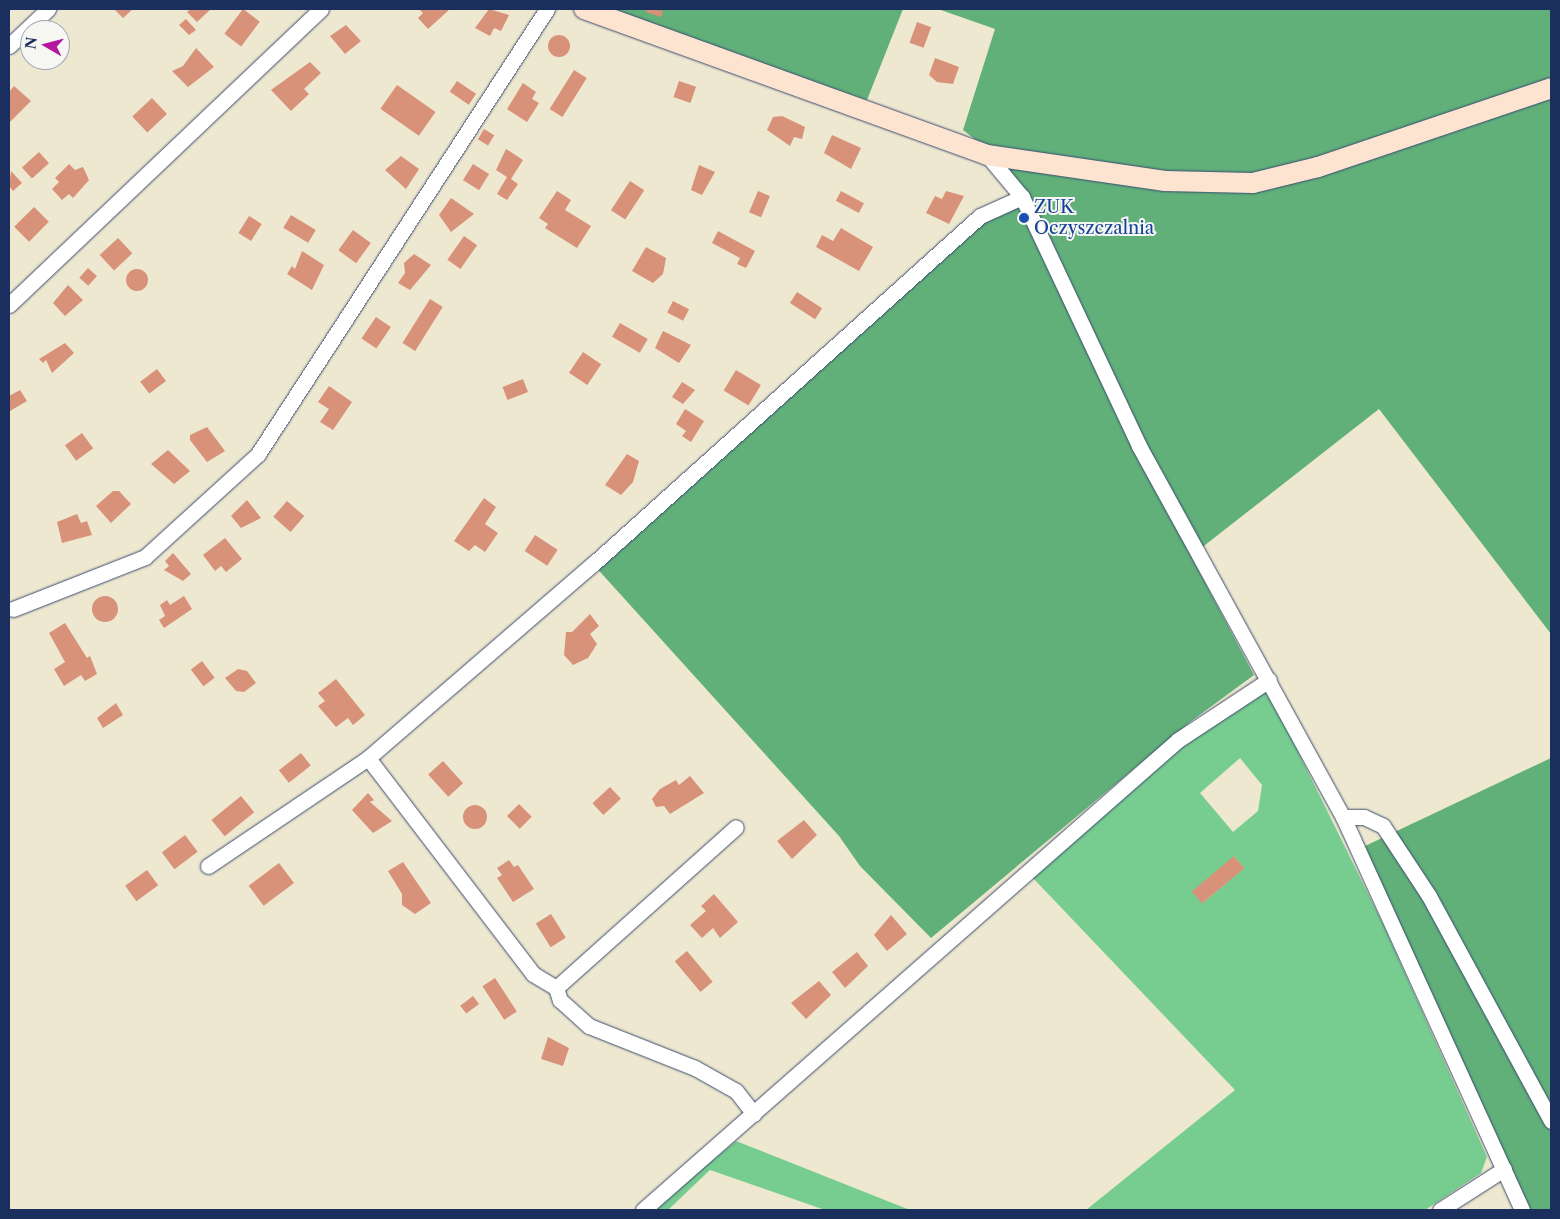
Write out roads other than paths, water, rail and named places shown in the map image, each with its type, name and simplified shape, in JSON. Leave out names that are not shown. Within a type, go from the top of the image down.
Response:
[{"type":"street","points":[[9,46],[48,9]]},
{"type":"street","points":[[9,305],[321,9]]},
{"type":"street","points":[[13,609],[145,557],[258,454],[547,9]]},
{"type":"street","points":[[584,9],[987,155],[1166,181],[1254,183],[1318,167],[1551,88]]},
{"type":"street","points":[[987,155],[1022,197],[1139,446],[1343,817],[1522,1210]]},
{"type":"street","points":[[208,866],[368,758],[593,564],[980,216],[1022,197]]},
{"type":"street","points":[[643,1210],[1178,740],[1269,680]]},
{"type":"street","points":[[368,758],[533,974],[556,988],[560,1000],[589,1026],[696,1068],[736,1091],[754,1114]]},
{"type":"street","points":[[1343,817],[1364,817],[1383,826],[1429,896],[1551,1121]]},
{"type":"street","points":[[556,988],[736,827]]},
{"type":"street","points":[[1440,1210],[1504,1169]]},
{"type":"place","name":"ZUK Oczyszczalnia","points":[[1024,218]]}]
